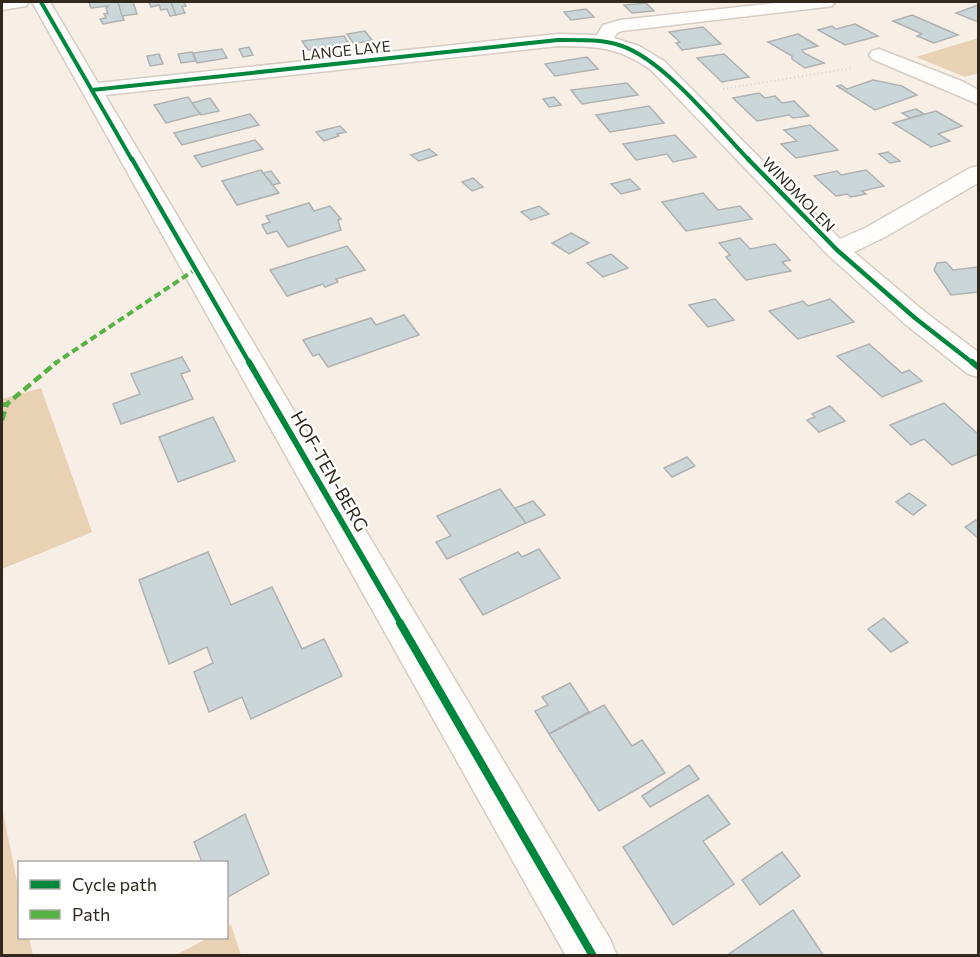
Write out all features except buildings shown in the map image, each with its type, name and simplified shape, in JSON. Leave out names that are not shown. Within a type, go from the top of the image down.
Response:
[{"type":"street","points":[[2,5],[20,2]]},
{"type":"street","name":"HOF-TEN-BERG","points":[[41,2],[593,956]]},
{"type":"street","points":[[603,40],[610,29],[620,26],[826,2]]},
{"type":"street","name":"LANGE LAYE","points":[[92,90],[558,40],[603,40]]},
{"type":"street","name":"WINDMOLEN","points":[[603,40],[641,54],[657,65],[837,250],[915,318],[978,367]]},
{"type":"street","points":[[879,55],[957,86],[978,98]]},
{"type":"street","name":"WINDMOLEN","points":[[837,250],[876,232],[978,173]]},
{"type":"path","points":[[686,95],[869,65],[879,55]]},
{"type":"shaded area","points":[[978,38],[978,73],[965,77],[916,57]]},
{"type":"shaded area","points":[[41,388],[92,532],[2,569],[2,399]]},
{"type":"shaded area","points":[[2,808],[18,886],[18,939],[29,939],[33,955],[2,955]]},
{"type":"shaded area","points":[[231,925],[241,955],[176,955],[206,939],[228,939],[228,926]]},
{"type":"marked path","points":[[2,405],[7,404],[48,368],[196,269]]},
{"type":"marked path","points":[[2,420],[7,404]]},
{"type":"cycle path","points":[[41,2],[593,956]]},
{"type":"cycle path","points":[[92,90],[558,40],[599,41],[621,46],[644,56],[657,65],[837,250],[915,318],[978,367]]}]
